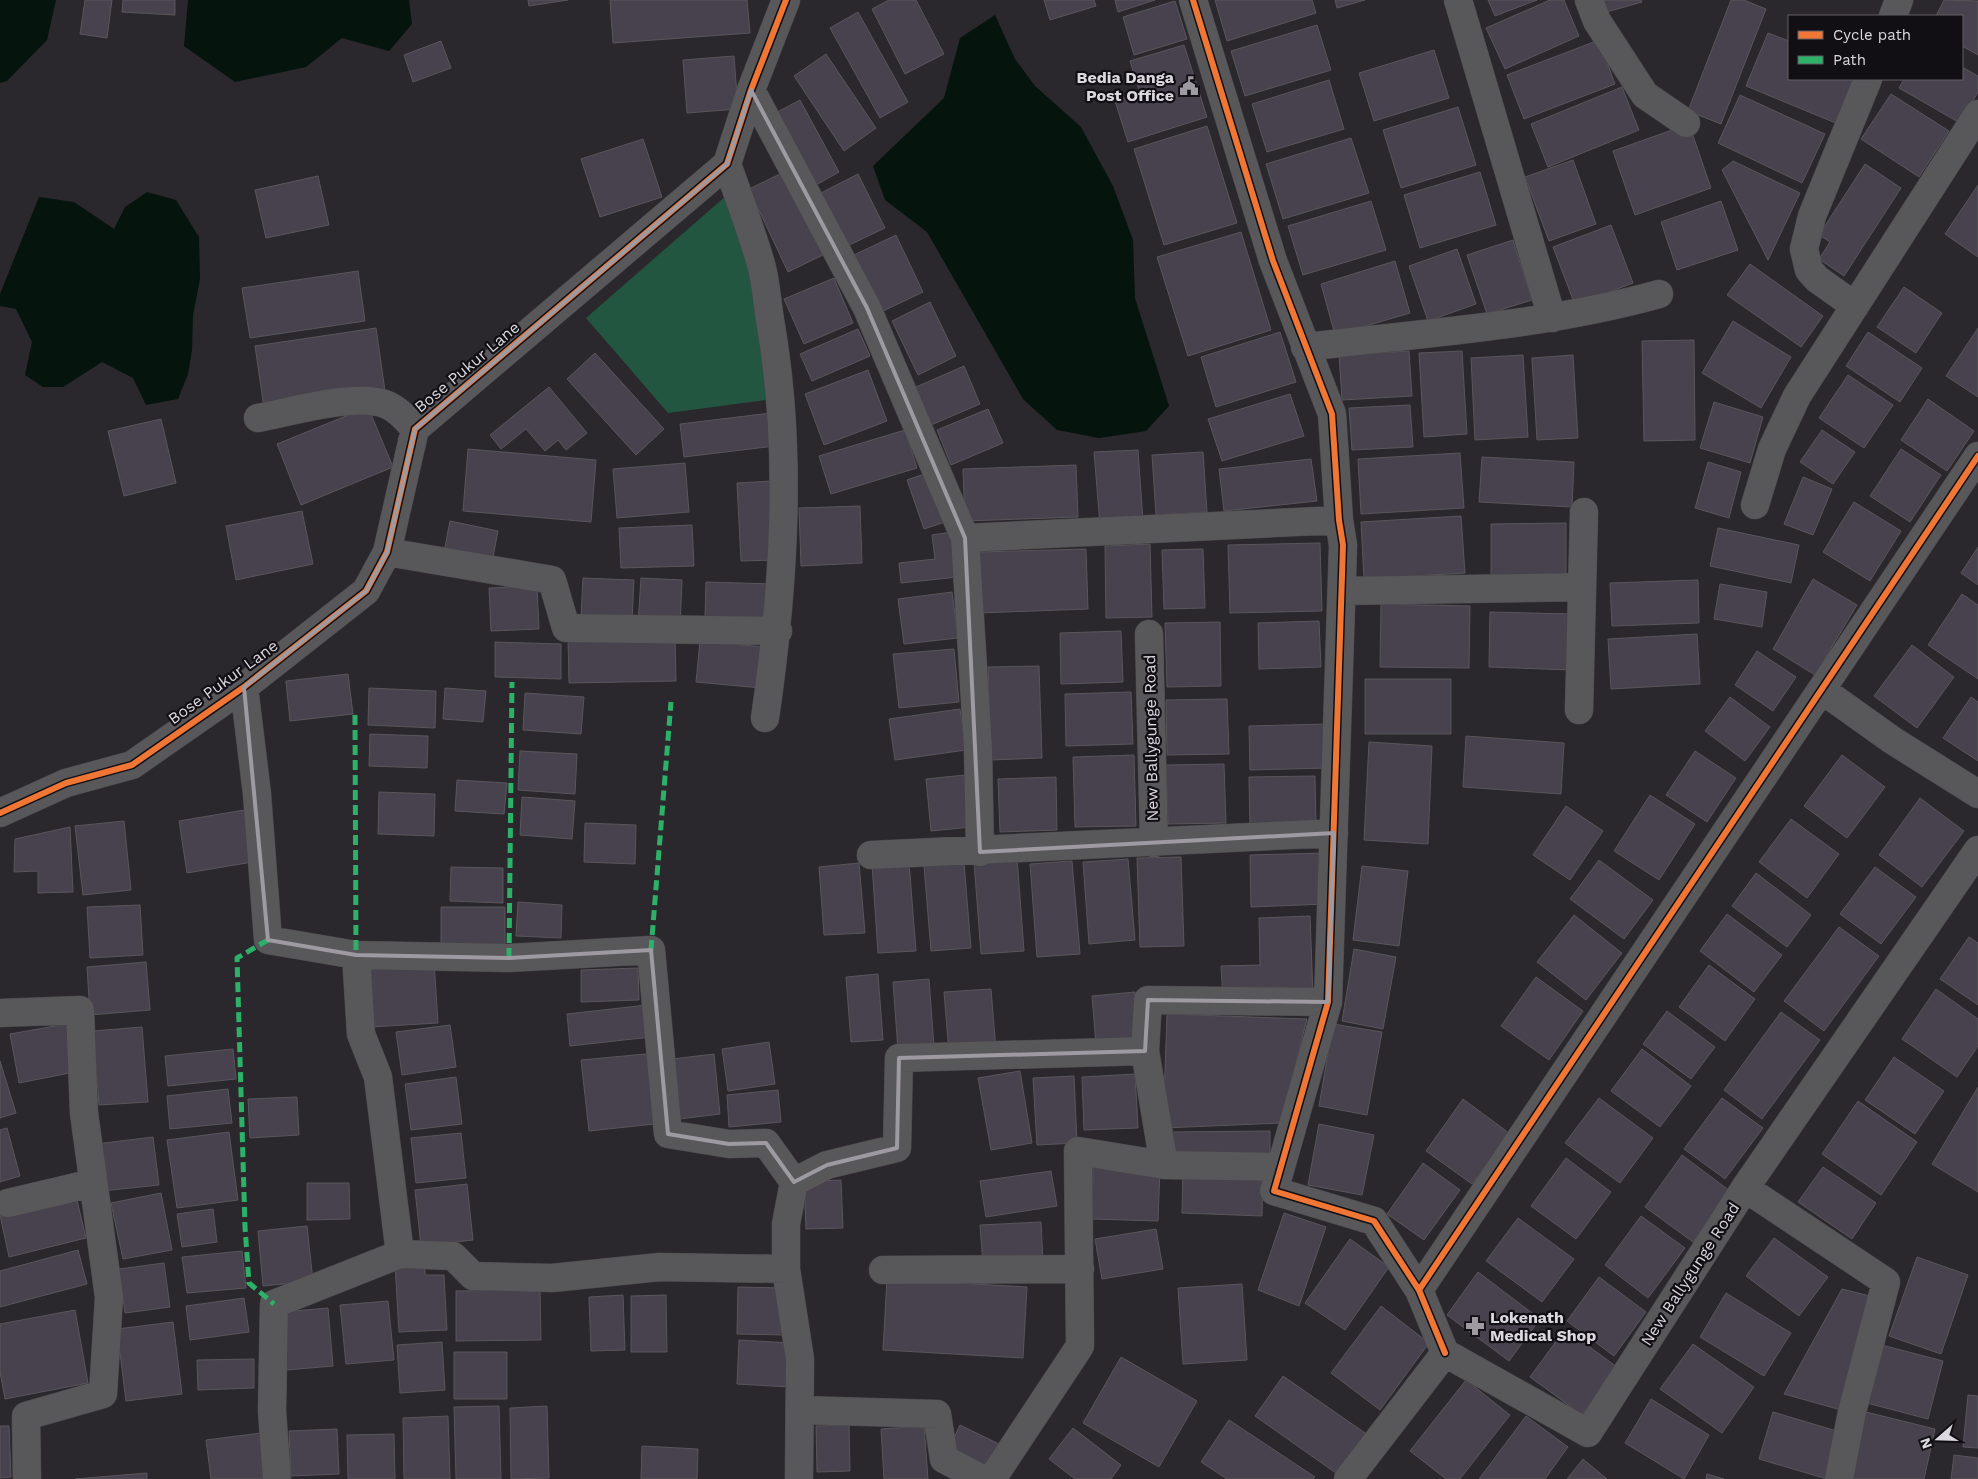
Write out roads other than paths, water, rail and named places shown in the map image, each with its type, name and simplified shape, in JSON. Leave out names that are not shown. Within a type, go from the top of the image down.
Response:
[{"type":"street","points":[[765,718],[778,632],[783,542],[781,420],[777,358],[761,265],[727,164],[751,90],[786,0]]},
{"type":"street","points":[[1193,0],[1273,261],[1332,414],[1339,520],[1343,545],[1328,1002],[1274,1191],[1374,1221],[1418,1290],[1445,1353],[1348,1479]]},
{"type":"street","points":[[1458,0],[1552,318]]},
{"type":"street","points":[[1589,0],[1597,21],[1645,95],[1686,123]]},
{"type":"street","points":[[1893,15],[1899,0]]},
{"type":"street","points":[[1855,306],[1817,279],[1809,270],[1804,249],[1812,216],[1868,80]]},
{"type":"street","points":[[751,90],[867,308],[965,538],[978,749],[980,852]]},
{"type":"street","points":[[1755,505],[1772,449],[1797,396],[1978,114]]},
{"type":"street","name":"Bose Pukur Lane","points":[[0,813],[66,783],[132,765],[244,686],[366,591],[387,552],[415,429],[596,278],[727,164]]},
{"type":"street","points":[[1305,347],[1552,318],[1615,306],[1659,294]]},
{"type":"street","points":[[258,418],[359,400],[385,404],[402,414],[415,429]]},
{"type":"street","points":[[1418,1290],[1978,456]]},
{"type":"street","points":[[1579,710],[1584,512]]},
{"type":"street","points":[[965,538],[1339,520]]},
{"type":"street","points":[[387,552],[552,580],[566,628],[778,632]]},
{"type":"street","points":[[1342,591],[1582,587]]},
{"type":"street","name":"New Ballygunge Road","points":[[1149,634],[1154,843]]},
{"type":"street","points":[[244,686],[257,794],[268,940],[356,955],[509,958],[651,950],[668,1134],[729,1144],[766,1142],[794,1182],[786,1224],[786,1269],[800,1359],[799,1479]]},
{"type":"street","points":[[1822,690],[1892,740],[1978,794]]},
{"type":"street","points":[[871,855],[980,852],[1334,834]]},
{"type":"street","name":"New Ballygunge Road","points":[[1445,1353],[1588,1433],[1746,1188],[1978,850]]},
{"type":"street","points":[[356,955],[361,1034],[378,1077],[400,1254]]},
{"type":"street","points":[[1164,1165],[1145,1051],[1148,1000],[1328,1002]]},
{"type":"street","points":[[0,1013],[80,1010],[84,1113],[108,1297],[103,1394],[26,1416],[28,1479]]},
{"type":"street","points":[[794,1182],[827,1165],[898,1148],[899,1058],[1145,1051]]},
{"type":"street","points":[[992,1479],[1080,1346],[1078,1151],[1164,1165],[1281,1167]]},
{"type":"street","points":[[8,1203],[93,1184]]},
{"type":"street","points":[[1746,1188],[1886,1282],[1852,1412],[1839,1479]]},
{"type":"street","points":[[277,1479],[272,1412],[274,1304],[400,1254],[453,1256],[473,1276],[552,1278],[660,1267],[786,1269]]},
{"type":"street","points":[[883,1270],[1080,1269]]},
{"type":"street","points":[[800,1410],[937,1414],[944,1459],[982,1479]]},
{"type":"place","name":"Bedia Danga Post Office","points":[[1189,86]]},
{"type":"place","name":"Lokenath Medical Shop","points":[[1475,1326]]}]
